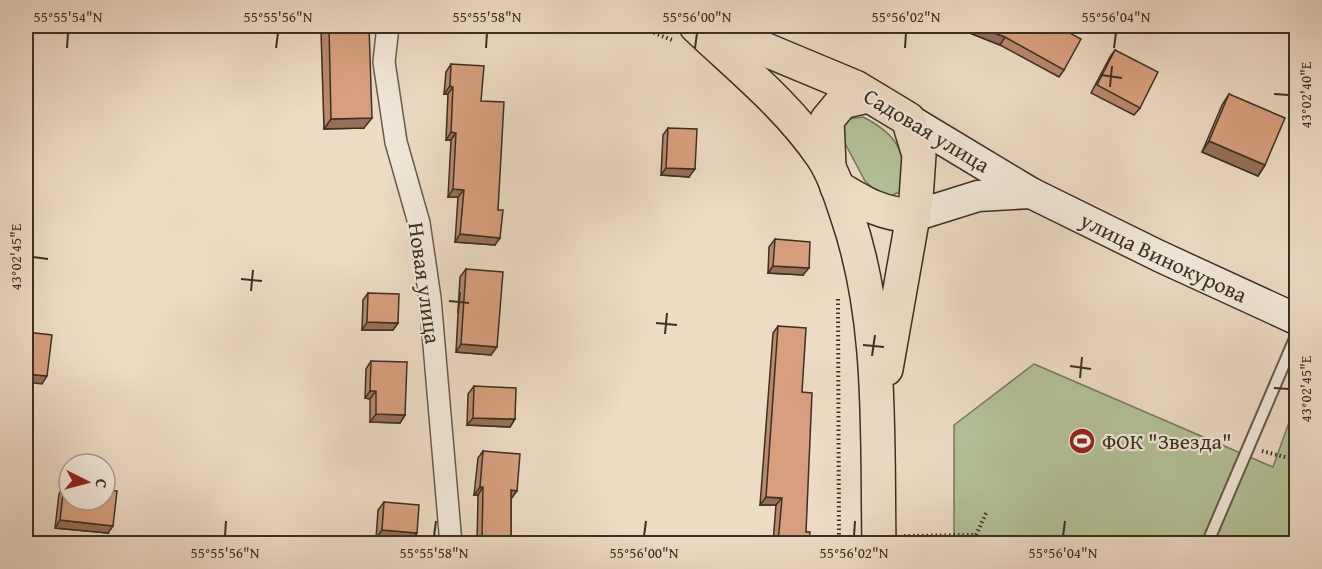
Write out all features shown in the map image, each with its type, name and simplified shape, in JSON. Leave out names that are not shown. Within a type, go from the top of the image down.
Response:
[{"type":"main road","name":"Садовая улица","points":[[709,26],[855,87],[1031,193]]},
{"type":"main road","points":[[685,33],[790,116],[833,177],[868,206],[889,214],[914,216]]},
{"type":"main road","points":[[868,96],[842,102],[827,120],[833,177],[863,264],[869,304],[877,415],[879,539]]},
{"type":"main road","points":[[877,415],[914,216],[919,155],[908,119]]},
{"type":"main road","name":"Садовая улица","points":[[914,216],[978,196],[1031,193]]},
{"type":"main road","name":"улица Винокурова","points":[[1031,193],[1296,319]]},
{"type":"street","name":"Новая улица","points":[[388,26],[384,62],[396,142],[419,223],[430,298],[451,543]]},
{"type":"lane","points":[[1208,543],[1296,336]]},
{"type":"path","points":[[637,26],[685,33]]},
{"type":"path","points":[[837,292],[839,543]]},
{"type":"path","points":[[1250,447],[1296,460]]},
{"type":"path","points":[[879,539],[976,535],[987,512]]},
{"type":"green space","points":[[863,117],[875,123],[892,138],[901,155],[903,190],[885,199],[865,181],[839,132],[842,120]]},
{"type":"green space","name":"ФОК \"Звезда\"","points":[[1034,364],[1273,467],[1296,403],[1296,543],[954,543],[954,425]]},
{"type":"building","points":[[26,26],[31,26],[30,35],[26,34]]},
{"type":"building","points":[[329,26],[369,26],[372,118],[331,119]]},
{"type":"building","points":[[976,26],[1057,26],[1081,39],[1064,70],[1005,37]]},
{"type":"building","points":[[1115,50],[1158,72],[1140,108],[1097,85]]},
{"type":"building","points":[[451,64],[484,66],[481,101],[504,102],[498,210],[503,210],[500,238],[460,234],[464,190],[453,189],[456,133],[451,132],[453,87],[450,86]]},
{"type":"building","points":[[26,88],[30,89],[26,142]]},
{"type":"building","points":[[1229,94],[1285,118],[1265,165],[1209,141]]},
{"type":"building","points":[[668,128],[697,129],[695,169],[666,168]]},
{"type":"building","points":[[775,239],[810,242],[809,268],[773,266]]},
{"type":"building","points":[[466,269],[503,272],[497,347],[461,344]]},
{"type":"building","points":[[368,293],[399,294],[398,323],[367,322]]},
{"type":"building","points":[[778,326],[806,328],[802,392],[812,393],[806,532],[810,532],[809,543],[778,543],[782,498],[766,497]]},
{"type":"building","points":[[26,332],[52,335],[47,376],[26,374]]},
{"type":"building","points":[[371,361],[407,362],[405,415],[376,414],[376,391],[370,391]]},
{"type":"building","points":[[474,386],[516,388],[515,419],[473,418]]},
{"type":"building","points":[[483,451],[520,454],[517,491],[511,490],[511,543],[487,543],[487,540],[482,540],[483,487],[480,487]]},
{"type":"building","points":[[384,502],[419,505],[417,533],[382,530]]},
{"type":"building","points":[[61,512],[115,512],[113,526],[60,520]]},
{"type":"place","name":"ФОК \"Звезда\"","points":[[1082,441]]}]
